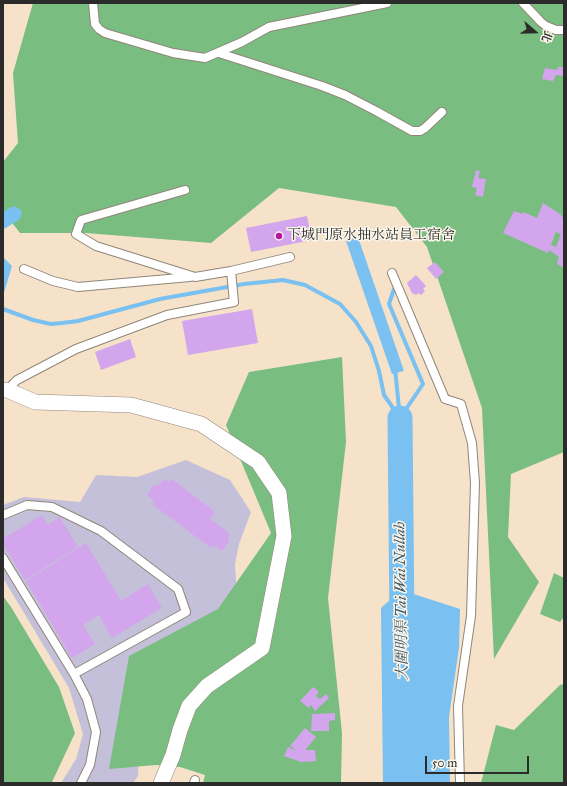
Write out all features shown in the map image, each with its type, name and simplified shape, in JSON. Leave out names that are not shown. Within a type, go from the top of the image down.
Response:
[{"type":"street","points":[[5,389],[35,402],[131,405],[201,424],[258,462],[279,493],[284,536],[262,648],[207,686],[189,706],[173,755],[161,783]]},
{"type":"lane","points":[[93,3],[95,24],[105,33],[173,53],[205,58],[242,42],[269,27],[387,3]]},
{"type":"lane","points":[[523,3],[546,26],[556,30],[564,30]]},
{"type":"lane","points":[[219,53],[328,88],[369,107],[412,131],[420,131],[430,125],[442,112]]},
{"type":"lane","points":[[185,190],[81,220],[76,234],[96,246],[195,277]]},
{"type":"lane","points":[[24,270],[53,281],[78,287],[195,277],[231,271],[290,257]]},
{"type":"lane","points":[[5,389],[18,380],[76,349],[167,315],[234,302],[231,271]]},
{"type":"lane","points":[[392,273],[445,399],[461,404],[472,443],[475,483],[471,616],[458,706],[460,783]]},
{"type":"lane","points":[[3,515],[27,505],[52,507],[101,531],[178,590],[186,612],[74,674]]},
{"type":"lane","points":[[3,558],[74,674],[87,699],[96,732],[90,765],[80,783]]},
{"type":"shaded area","points":[[186,460],[230,480],[251,512],[239,544],[235,564],[237,594],[140,723],[138,776],[133,783],[61,783],[76,759],[83,734],[69,688],[3,578],[3,505],[24,497],[80,502],[96,475],[137,477]]},
{"type":"green space","points":[[33,3],[564,3],[564,452],[511,474],[508,537],[539,582],[494,659],[482,408],[427,247],[396,207],[279,188],[211,243],[86,233],[20,233],[3,211],[3,162],[18,143],[13,73]]},
{"type":"green space","points":[[342,357],[346,442],[328,598],[342,733],[341,783],[203,783],[205,775],[180,767],[156,765],[109,769],[129,656],[218,609],[271,533],[226,425],[249,372]]},
{"type":"green space","points":[[554,573],[564,578],[564,617],[560,622],[540,614]]},
{"type":"green space","points":[[3,596],[59,687],[75,733],[52,782],[3,783]]},
{"type":"green space","points":[[564,684],[564,783],[481,783],[496,725],[514,730],[560,685]]},
{"type":"water","points":[[358,237],[404,371],[392,374],[346,241]]},
{"type":"water","points":[[3,257],[12,266],[3,296]]},
{"type":"water","points":[[401,590],[460,609],[459,648],[449,717],[450,783],[383,783],[381,608]]},
{"type":"building","points":[[558,67],[564,67],[564,76],[556,75],[553,81],[542,79],[545,68],[557,70]]},
{"type":"building","points":[[476,170],[480,171],[478,178],[486,179],[483,197],[475,195],[477,188],[472,187]]},
{"type":"building","points":[[543,203],[560,214],[564,219],[563,267],[557,264],[559,257],[549,250],[548,253],[503,233],[514,211],[523,214],[523,212],[537,218]],"holes":[[[556,232],[561,234],[556,247],[551,245]]]},
{"type":"building","name":"下城門原水抽水站員工宿舍","points":[[307,216],[312,240],[251,252],[246,228]]},
{"type":"building","points":[[435,262],[444,272],[436,279],[427,268]]},
{"type":"building","points":[[416,275],[426,286],[423,289],[425,291],[421,295],[419,293],[416,295],[412,293],[407,283]]},
{"type":"building","points":[[252,309],[258,343],[188,355],[182,321]]},
{"type":"building","points":[[130,339],[136,357],[101,370],[95,352]]},
{"type":"building","points":[[172,479],[215,512],[210,519],[230,534],[228,537],[229,542],[222,551],[214,545],[211,548],[152,504],[154,501],[147,495],[154,485],[160,485],[162,481],[167,480],[169,482]]},
{"type":"building","points":[[42,515],[48,525],[60,517],[78,547],[25,580],[3,544],[3,539]]},
{"type":"building","points":[[86,543],[121,601],[148,584],[162,608],[112,638],[99,615],[83,625],[95,644],[72,658],[26,581]]},
{"type":"building","points":[[313,687],[319,692],[316,696],[320,699],[326,694],[329,698],[315,711],[311,705],[309,708],[300,701]]},
{"type":"building","points":[[335,713],[335,720],[329,721],[329,731],[311,731],[312,714]]},
{"type":"building","points":[[305,728],[316,737],[306,750],[315,750],[316,761],[301,762],[284,756],[288,747],[297,751],[290,746]]},
{"type":"waterway","points":[[3,221],[14,214]]},
{"type":"waterway","points":[[3,309],[33,320],[51,324],[78,321],[160,299],[244,284],[283,280],[305,285],[340,304],[356,322],[371,346],[379,371],[384,395],[400,418]]},
{"type":"waterway","points":[[394,289],[389,304],[423,384],[400,418]]},
{"type":"waterway","points":[[395,369],[400,418]]},
{"type":"waterway","name":"大圍明渠 Tai Wai Nullah","points":[[400,418],[402,623]]},
{"type":"place","name":"下城門原水抽水站員工宿舍","points":[[279,236]]}]
